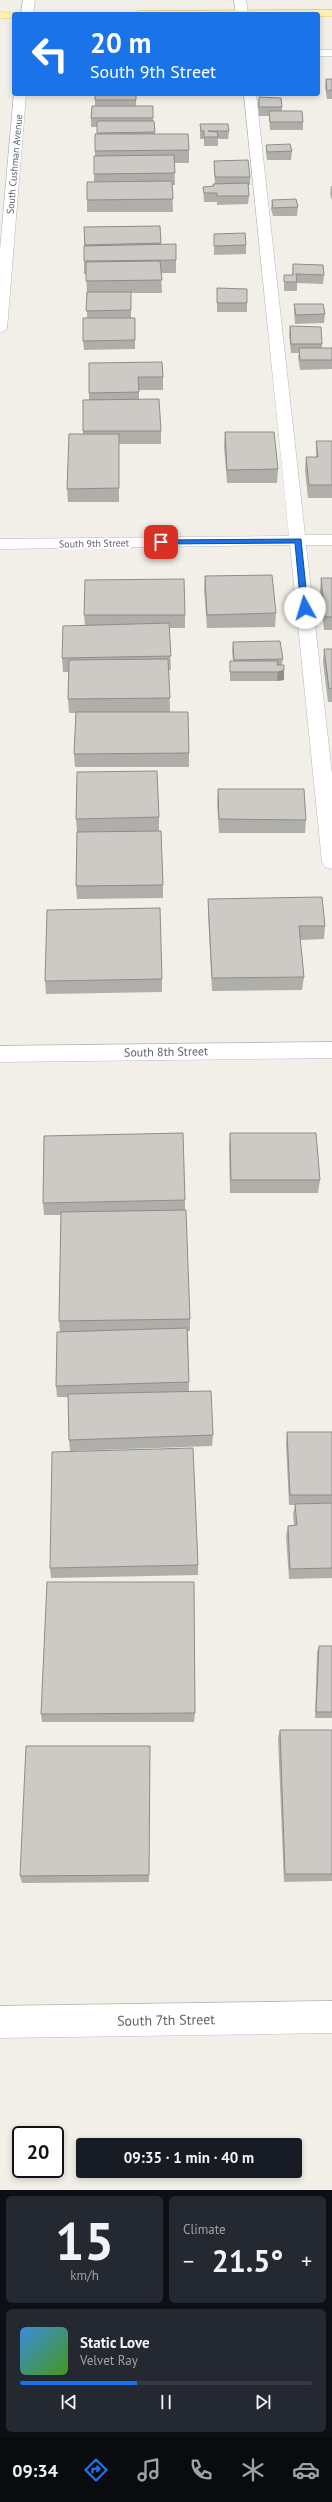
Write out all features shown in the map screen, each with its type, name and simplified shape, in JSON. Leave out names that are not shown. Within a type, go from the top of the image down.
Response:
[{"type":"main road","points":[[320,13],[332,13]]},
{"type":"main road","points":[[0,15],[12,15]]},
{"type":"street","points":[[27,12],[29,0]]},
{"type":"street","points":[[240,0],[242,12]]},
{"type":"street","points":[[320,53],[332,53]]},
{"type":"street","name":"South Cushman Avenue","points":[[0,329],[20,96]]},
{"type":"street","points":[[250,96],[332,862]]},
{"type":"street","name":"South 9th Street","points":[[0,544],[332,540]]},
{"type":"street","name":"South 8th Street","points":[[0,1054],[332,1050]]},
{"type":"street","name":"South 7th Street","points":[[0,2022],[332,2017]]},
{"type":"building","points":[[326,79],[332,79],[332,90],[327,91]]},
{"type":"building","points":[[95,96],[136,96],[136,100],[95,100]]},
{"type":"building","points":[[259,97],[281,98],[282,107],[259,107]]},
{"type":"building","points":[[92,106],[153,106],[153,118],[91,118]]},
{"type":"building","points":[[269,111],[302,111],[303,122],[270,122]]},
{"type":"building","points":[[97,121],[154,121],[155,132],[97,133]]},
{"type":"building","points":[[200,124],[228,124],[229,131],[208,131],[217,132],[218,137],[204,137],[204,131],[201,131]]},
{"type":"building","points":[[95,134],[188,134],[189,150],[95,151]]},
{"type":"building","points":[[290,144],[292,151],[267,152],[266,145]]},
{"type":"building","points":[[174,155],[175,173],[94,174],[94,156]]},
{"type":"building","points":[[248,160],[250,177],[215,177],[214,161]]},
{"type":"building","points":[[172,181],[173,199],[87,200],[87,182]]},
{"type":"building","points":[[248,183],[249,196],[217,196],[217,193],[204,193],[203,187],[214,186],[213,184]]},
{"type":"building","points":[[296,199],[298,207],[273,208],[272,200]]},
{"type":"building","points":[[160,226],[161,243],[85,245],[84,227]]},
{"type":"building","points":[[245,233],[246,245],[214,246],[214,234]]},
{"type":"building","points":[[176,244],[176,260],[84,261],[84,246]]},
{"type":"building","points":[[160,261],[162,280],[86,281],[86,262]]},
{"type":"building","points":[[293,264],[323,265],[324,275],[296,274],[297,282],[284,282],[284,275],[293,275]]},
{"type":"building","points":[[217,288],[247,289],[247,303],[217,303]]},
{"type":"building","points":[[87,292],[131,292],[131,310],[86,311]]},
{"type":"building","points":[[294,304],[323,304],[325,314],[296,315]]},
{"type":"building","points":[[83,318],[135,318],[135,340],[83,341]]},
{"type":"building","points":[[290,326],[321,327],[322,344],[291,344]]},
{"type":"building","points":[[299,348],[332,348],[332,360],[300,360]]},
{"type":"building","points":[[162,362],[163,377],[138,377],[139,392],[89,393],[89,363]]},
{"type":"building","points":[[159,399],[161,431],[83,431],[83,400]]},
{"type":"building","points":[[225,432],[274,432],[278,469],[227,470]]},
{"type":"building","points":[[69,434],[119,434],[119,488],[67,489]]},
{"type":"building","points":[[316,441],[332,441],[332,485],[309,485],[306,457],[318,457]]},
{"type":"building","points":[[272,575],[276,613],[207,615],[205,576]]},
{"type":"building","points":[[321,578],[332,578],[332,617],[325,617]]},
{"type":"building","points":[[184,579],[185,615],[84,615],[85,580]]},
{"type":"building","points":[[169,623],[171,656],[62,658],[63,626]]},
{"type":"building","points":[[280,641],[283,659],[234,660],[233,642]]},
{"type":"building","points":[[324,649],[332,649],[332,688],[329,689]]},
{"type":"building","points":[[168,659],[170,698],[68,699],[69,660]]},
{"type":"building","points":[[230,661],[278,661],[277,665],[284,665],[284,670],[278,672],[230,672]]},
{"type":"building","points":[[76,712],[188,712],[189,753],[74,754]]},
{"type":"building","points":[[157,771],[159,817],[76,819],[77,772]]},
{"type":"building","points":[[218,789],[304,789],[306,820],[219,819]]},
{"type":"building","points":[[161,831],[163,885],[76,886],[77,832]]},
{"type":"building","points":[[322,897],[325,926],[299,926],[304,977],[212,978],[208,899]]},
{"type":"building","points":[[160,908],[162,979],[45,981],[47,910]]},
{"type":"building","points":[[183,1133],[185,1200],[43,1203],[44,1136]]},
{"type":"building","points":[[230,1133],[316,1133],[320,1180],[231,1180]]},
{"type":"building","points":[[186,1210],[190,1319],[59,1321],[61,1212]]},
{"type":"building","points":[[187,1328],[189,1382],[56,1386],[57,1332]]},
{"type":"building","points":[[211,1391],[213,1435],[69,1440],[68,1394]]},
{"type":"building","points":[[287,1432],[332,1432],[332,1495],[290,1495]]},
{"type":"building","points":[[193,1448],[198,1565],[50,1568],[52,1452]]},
{"type":"building","points":[[332,1503],[332,1568],[290,1569],[288,1526],[297,1525],[295,1504]]},
{"type":"building","points":[[47,1582],[194,1582],[195,1713],[41,1714]]},
{"type":"building","points":[[319,1646],[332,1646],[332,1712],[316,1712]]},
{"type":"building","points":[[280,1730],[332,1730],[332,1874],[285,1874]]},
{"type":"building","points":[[26,1746],[150,1746],[149,1875],[20,1876]]},
{"type":"route","points":[[161,542],[298,541],[305,608]]}]
